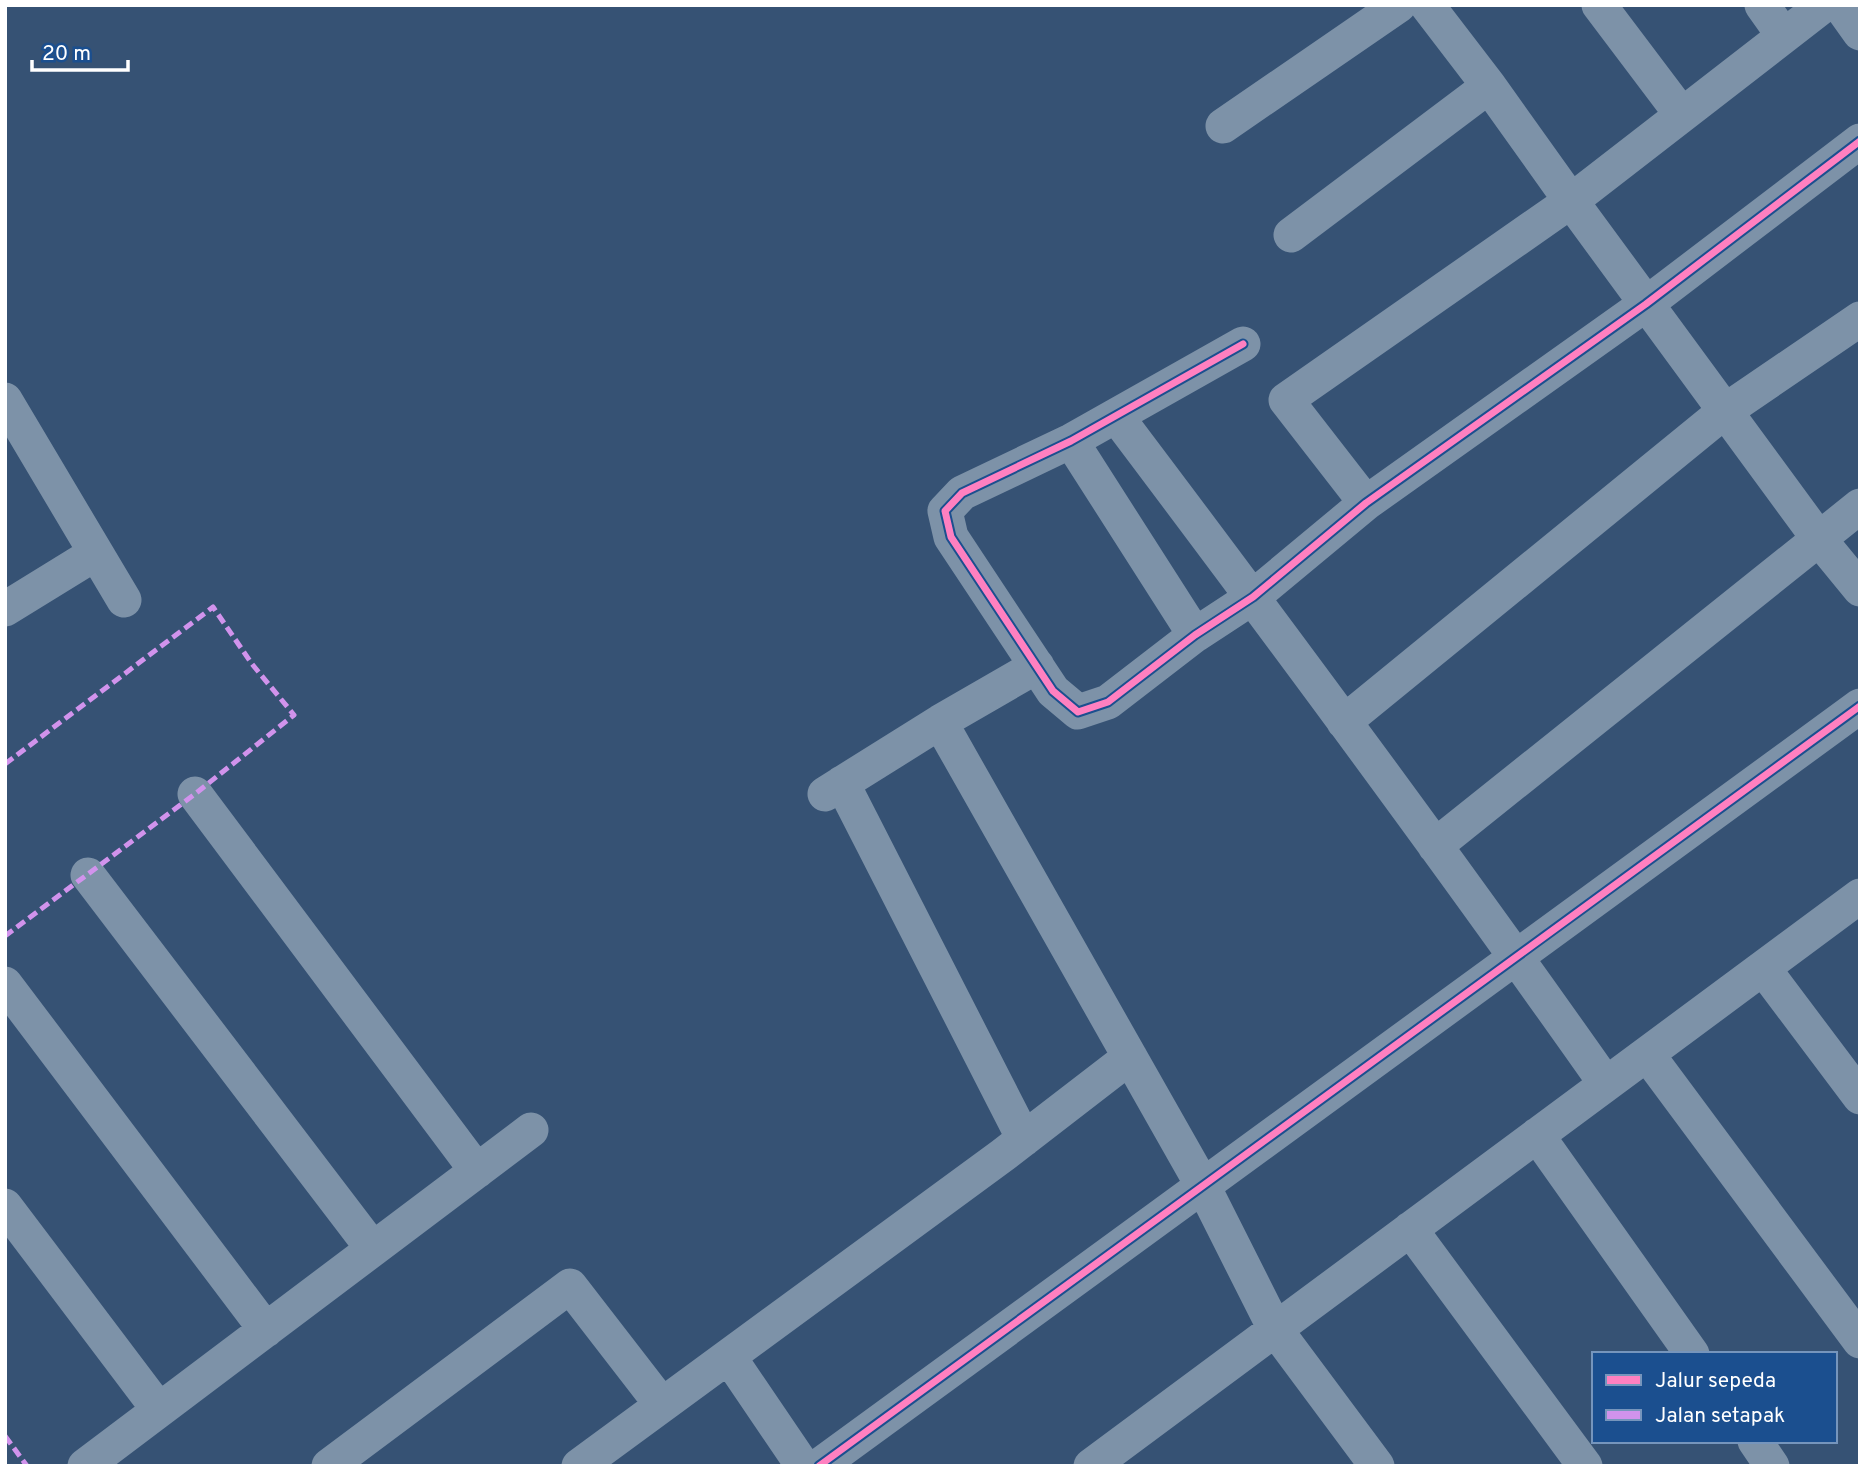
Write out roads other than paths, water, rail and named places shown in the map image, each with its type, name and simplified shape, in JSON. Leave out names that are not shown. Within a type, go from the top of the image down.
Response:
[{"type":"street","points":[[1223,126],[1399,5]]},
{"type":"street","points":[[1427,5],[1819,539],[1860,589]]},
{"type":"street","points":[[1599,5],[1682,115]]},
{"type":"street","points":[[1762,5],[1784,36]]},
{"type":"street","points":[[1366,503],[1286,400],[1572,201],[1824,5]]},
{"type":"street","points":[[1840,5],[1860,33]]},
{"type":"street","points":[[1292,235],[1489,86]]},
{"type":"street","points":[[1243,344],[1071,442],[962,493],[945,511],[951,537],[1053,691],[1077,712],[1108,702],[1195,635],[1253,597],[1366,503],[1646,304],[1860,141]]},
{"type":"street","points":[[1344,722],[1725,411],[1860,319]]},
{"type":"street","points":[[5,400],[18,449],[96,553],[124,600]]},
{"type":"street","points":[[1117,417],[1253,597],[1517,957],[1606,1084]]},
{"type":"street","points":[[1071,442],[1195,635]]},
{"type":"street","points":[[1435,846],[1860,506]]},
{"type":"street","points":[[5,609],[96,553]]},
{"type":"street","points":[[1024,1139],[834,788],[1037,666]]},
{"type":"street","points":[[819,1466],[1860,706]]},
{"type":"street","points":[[940,722],[1203,1186],[1275,1329],[1366,1462]]},
{"type":"street","points":[[195,794],[477,1171]]},
{"type":"street","points":[[88,875],[373,1249]]},
{"type":"street","points":[[1090,1466],[1860,896]]},
{"type":"street","points":[[1763,968],[1860,1097]]},
{"type":"street","points":[[5,984],[266,1330]]},
{"type":"street","points":[[1647,1054],[1860,1342]]},
{"type":"street","points":[[579,1466],[1130,1058]]},
{"type":"street","points":[[85,1466],[531,1130]]},
{"type":"street","points":[[1536,1135],[1691,1352]]},
{"type":"street","points":[[5,1206],[159,1410]]},
{"type":"street","points":[[1410,1229],[1585,1466]]},
{"type":"street","points":[[328,1466],[570,1286],[662,1405]]},
{"type":"street","points":[[729,1357],[803,1466]]},
{"type":"street","points":[[1756,1443],[1772,1466]]}]
